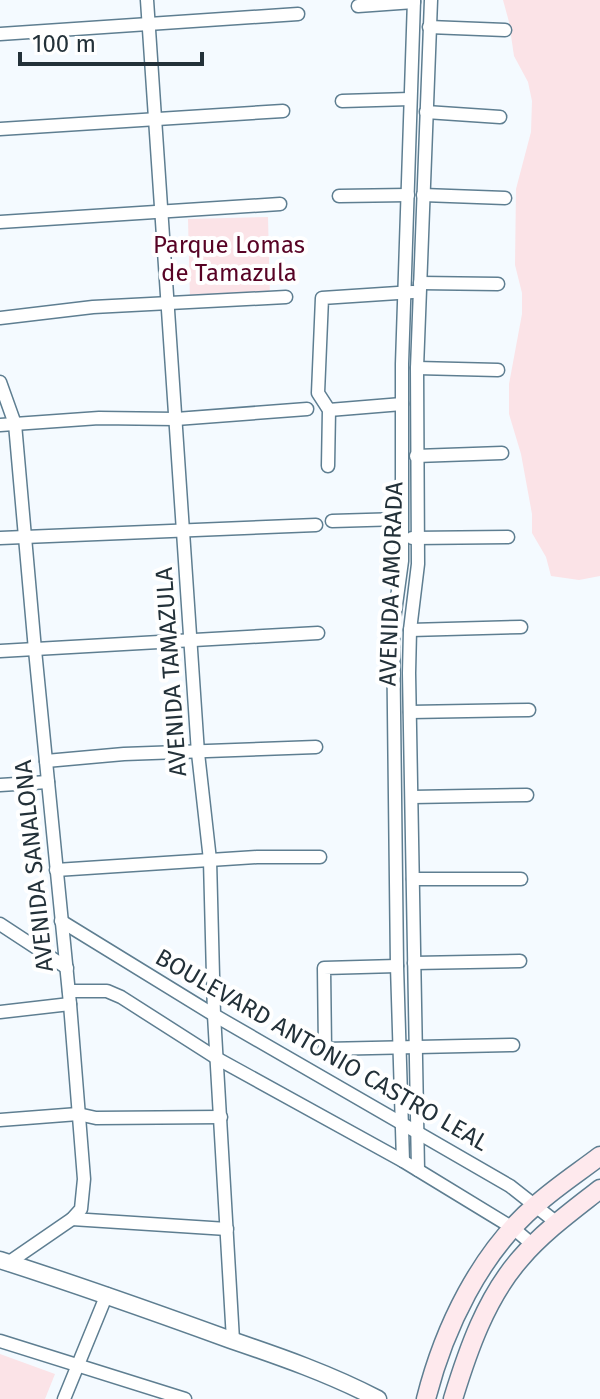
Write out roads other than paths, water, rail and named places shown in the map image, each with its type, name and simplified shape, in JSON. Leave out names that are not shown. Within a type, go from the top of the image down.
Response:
[{"type":"main road","points":[[426,1399],[440,1351],[481,1270],[513,1228],[536,1205],[600,1156]]},
{"type":"main road","points":[[453,1399],[485,1311],[518,1261],[557,1223],[600,1189]]},
{"type":"street","name":"AVENIDA TAMAZULA","points":[[147,0],[198,753],[210,860],[214,1015],[233,1340]]},
{"type":"street","name":"AVENIDA AMORADA","points":[[418,1170],[410,630],[418,564],[417,368],[431,0]]},
{"type":"street","points":[[358,6],[414,1]]},
{"type":"street","name":"AVENIDA AMORADA","points":[[403,1161],[393,627],[402,561],[402,404],[414,1]]},
{"type":"street","points":[[0,34],[298,14]]},
{"type":"street","points":[[429,27],[505,30]]},
{"type":"street","points":[[412,47],[429,48]]},
{"type":"street","points":[[342,101],[410,99]]},
{"type":"street","points":[[0,129],[283,111]]},
{"type":"street","points":[[426,112],[500,117]]},
{"type":"street","points":[[339,196],[408,195]]},
{"type":"street","points":[[423,195],[505,198]]},
{"type":"street","points":[[0,222],[280,204]]},
{"type":"street","points":[[328,466],[329,410],[318,393],[322,298],[405,293],[420,287],[498,284]]},
{"type":"street","points":[[0,318],[93,307],[286,297]]},
{"type":"street","points":[[417,368],[498,370]]},
{"type":"street","name":"AVENIDA SANALONA","points":[[0,382],[15,424],[70,998],[84,1197],[81,1209],[72,1219]]},
{"type":"street","points":[[329,410],[402,404]]},
{"type":"street","points":[[0,425],[99,418],[176,419],[307,409]]},
{"type":"street","points":[[416,456],[502,453]]},
{"type":"street","points":[[332,521],[401,519]]},
{"type":"street","points":[[0,538],[316,525]]},
{"type":"street","points":[[401,538],[508,537]]},
{"type":"street","points":[[410,630],[521,627]]},
{"type":"street","points":[[0,651],[318,633]]},
{"type":"street","points":[[410,712],[529,710]]},
{"type":"street","points":[[395,742],[411,741]]},
{"type":"street","points":[[46,761],[124,754],[316,747]]},
{"type":"street","points":[[0,785],[48,782]]},
{"type":"street","points":[[412,797],[527,795]]},
{"type":"street","points":[[56,870],[257,857],[320,857]]},
{"type":"street","points":[[413,879],[521,879]]},
{"type":"street","name":"BOULEVARD ANTONIO CASTRO LEAL","points":[[61,921],[214,1015],[510,1186],[557,1223]]},
{"type":"street","points":[[0,924],[67,968]]},
{"type":"street","points":[[414,963],[520,961]]},
{"type":"street","points":[[397,966],[324,968],[325,1049],[513,1045]]},
{"type":"street","points":[[0,1012],[107,991],[121,997],[218,1059],[418,1170],[513,1228],[533,1245]]},
{"type":"street","points":[[401,1078],[418,1079]]},
{"type":"street","points":[[0,1120],[78,1114],[96,1118],[221,1117]]},
{"type":"street","points":[[4,1262],[72,1219],[227,1229]]},
{"type":"street","points":[[4,1262],[107,1294],[322,1371],[378,1399]]},
{"type":"street","points":[[64,1399],[107,1294]]},
{"type":"street","points":[[0,1341],[79,1365],[154,1394],[185,1399]]},
{"type":"park label","name":"Parque Lomas de Tamazula","points":[[229,259]]}]
